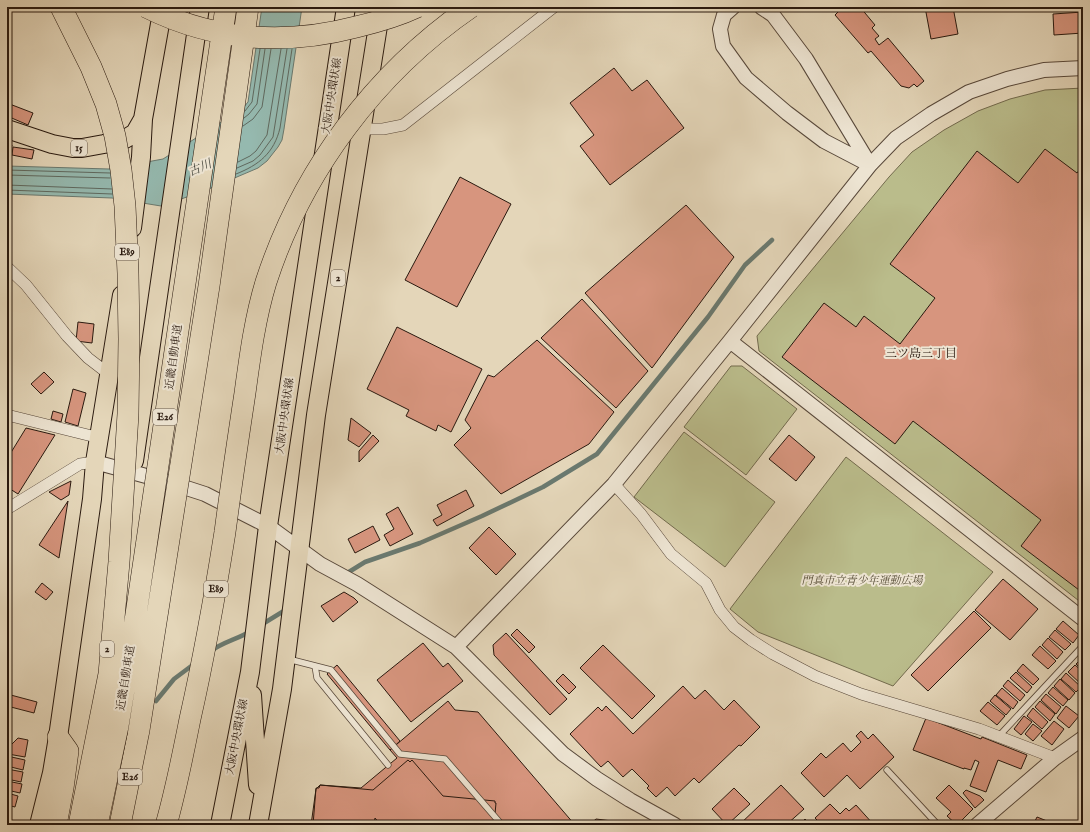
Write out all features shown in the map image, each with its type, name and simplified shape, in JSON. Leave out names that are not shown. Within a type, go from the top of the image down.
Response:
[{"type":"highway","name":"E89","points":[[61,7],[91,67],[106,104],[115,136],[125,206],[128,273],[128,414],[119,562],[109,674],[78,825]]},
{"type":"highway","points":[[146,7],[173,20],[208,30],[249,38],[279,39],[332,33],[407,12],[417,7]]},
{"type":"highway","name":"近畿自動車道","points":[[97,825],[118,726],[226,7]]},
{"type":"highway","name":"近畿自動車道","points":[[120,825],[139,730],[152,653],[209,286],[248,7]]},
{"type":"highway","name":"E89","points":[[166,825],[173,802],[204,655],[218,576],[251,350],[268,276],[298,206],[311,181],[342,132],[366,101],[397,68],[436,33],[471,7]]},
{"type":"highway","points":[[56,825],[68,751],[58,737]]},
{"type":"main road","points":[[40,825],[52,773],[58,737],[92,499],[95,462],[135,210],[144,119],[164,7]]},
{"type":"main road","name":"2","points":[[78,825],[97,727],[111,618],[116,598],[131,501],[132,473],[200,7]]},
{"type":"main road","name":"大阪中央環状線","points":[[220,825],[250,672],[268,526],[346,7]]},
{"type":"main road","name":"2","points":[[258,824],[282,689],[316,415],[381,7]]},
{"type":"main road","name":"15","points":[[7,129],[52,144],[82,148],[125,139],[135,133],[144,119]]},
{"type":"main road","points":[[250,672],[258,779],[258,824]]},
{"type":"street","points":[[361,129],[383,129],[403,125],[554,7]]},
{"type":"street","points":[[733,7],[724,15],[720,29],[723,46],[746,78],[787,113],[824,141],[870,165]]},
{"type":"street","points":[[761,7],[773,15],[806,59],[870,165]]},
{"type":"street","points":[[456,647],[614,484],[870,165],[896,138],[931,114],[969,92],[1007,79],[1044,70],[1083,68]]},
{"type":"street","points":[[7,267],[26,285],[67,336],[88,358],[110,375]]},
{"type":"street","points":[[730,341],[1083,619]]},
{"type":"street","points":[[7,415],[100,438]]},
{"type":"street","points":[[7,509],[80,464],[95,462],[205,494],[268,526],[334,572],[353,582],[456,647],[564,754],[596,779],[675,825]]},
{"type":"street","points":[[614,484],[641,514],[671,554],[706,583],[720,610],[734,627],[773,654],[816,676],[861,694],[979,729],[1055,758]]},
{"type":"street","points":[[977,825],[1055,758],[1083,738]]},
{"type":"lane","points":[[999,736],[1080,649]]},
{"type":"lane","points":[[286,658],[331,670],[400,754],[445,759],[502,825]]},
{"type":"lane","points":[[315,666],[317,678],[388,765]]},
{"type":"lane","points":[[887,770],[938,825]]},
{"type":"green space","points":[[1083,88],[1083,604],[759,351],[757,336],[889,177],[912,152],[944,130],[978,111],[1010,99],[1045,90]]},
{"type":"green space","points":[[731,366],[742,366],[797,409],[746,475],[684,427]]},
{"type":"green space","points":[[684,432],[775,502],[725,567],[634,497]]},
{"type":"green space","name":"門真市立青少年運動広場","points":[[846,457],[993,572],[893,686],[758,632],[730,609]]},
{"type":"water","name":"古川","points":[[262,7],[302,7],[282,140],[267,161],[258,168],[204,191],[161,206],[112,198],[7,194],[7,166],[109,169],[163,159],[243,108],[248,102]]},
{"type":"building","points":[[834,7],[860,7],[875,25],[872,28],[879,36],[875,39],[879,45],[888,38],[924,81],[917,87],[914,84],[909,88],[901,86],[871,51],[868,53],[835,15],[838,12]]},
{"type":"building","points":[[925,7],[953,7],[958,34],[931,39]]},
{"type":"building","points":[[1083,12],[1083,33],[1054,35],[1053,14]]},
{"type":"building","points":[[614,68],[632,91],[647,80],[684,128],[610,185],[580,146],[594,135],[570,103]]},
{"type":"building","points":[[7,103],[33,113],[28,125],[7,116]]},
{"type":"building","points":[[7,144],[12,145],[10,156],[7,156]]},
{"type":"building","points":[[13,147],[34,150],[32,159],[12,155]]},
{"type":"building","points":[[1045,149],[1077,173],[1083,165],[1083,593],[1021,546],[1041,520],[913,421],[895,444],[782,357],[824,303],[856,327],[864,316],[900,344],[935,298],[890,264],[977,151],[1018,183]]},
{"type":"building","points":[[460,177],[511,204],[457,307],[405,280]]},
{"type":"building","points":[[686,205],[734,257],[652,368],[585,293]]},
{"type":"building","points":[[582,299],[648,371],[616,408],[541,338]]},
{"type":"building","points":[[78,322],[94,324],[92,343],[76,341]]},
{"type":"building","points":[[397,327],[482,369],[451,432],[438,425],[436,431],[406,416],[409,410],[367,389]]},
{"type":"building","points":[[537,340],[614,412],[589,444],[501,494],[454,445],[471,428],[465,420],[488,375],[494,377]]},
{"type":"building","points":[[44,372],[54,382],[41,394],[31,384]]},
{"type":"building","points":[[73,389],[86,393],[78,426],[65,422]]},
{"type":"building","points":[[53,411],[63,414],[61,422],[51,419]]},
{"type":"building","points":[[351,418],[371,433],[359,447],[348,440]]},
{"type":"building","points":[[26,428],[55,435],[18,494],[7,487],[7,459]]},
{"type":"building","points":[[373,435],[379,441],[359,462],[359,451]]},
{"type":"building","points":[[789,435],[815,457],[796,481],[769,459]]},
{"type":"building","points":[[71,481],[69,495],[61,500],[49,492]]},
{"type":"building","points":[[466,490],[474,506],[437,526],[433,520],[442,515],[437,505]]},
{"type":"building","points":[[68,501],[59,558],[39,545]]},
{"type":"building","points":[[398,507],[413,534],[390,546],[384,535],[394,529],[386,514]]},
{"type":"building","points":[[373,526],[380,540],[355,553],[348,539]]},
{"type":"building","points":[[489,527],[516,554],[496,575],[469,548]]},
{"type":"building","points":[[1003,579],[1038,609],[1010,640],[975,610]]},
{"type":"building","points":[[42,583],[53,592],[46,600],[35,592]]},
{"type":"building","points":[[344,592],[358,602],[333,622],[321,606]]},
{"type":"building","points":[[974,611],[991,628],[928,691],[911,675]]},
{"type":"building","points":[[1063,621],[1079,635],[1073,643],[1056,629]]},
{"type":"building","points":[[517,629],[535,647],[529,653],[511,635]]},
{"type":"building","points":[[1055,630],[1071,644],[1065,650],[1049,637]]},
{"type":"building","points":[[506,633],[567,699],[550,715],[494,655],[493,645]]},
{"type":"building","points":[[1048,638],[1063,652],[1057,659],[1042,645]]},
{"type":"building","points":[[423,643],[443,667],[448,663],[463,681],[411,722],[377,680]]},
{"type":"building","points":[[603,645],[655,696],[632,719],[580,668]]},
{"type":"building","points":[[1040,646],[1056,661],[1048,669],[1032,655]]},
{"type":"building","points":[[1083,657],[1083,671],[1076,664]]},
{"type":"building","points":[[1023,664],[1039,679],[1033,685],[1017,671]]},
{"type":"building","points":[[337,665],[400,741],[390,750],[327,674]]},
{"type":"building","points":[[1075,665],[1083,672],[1082,685],[1068,672]]},
{"type":"building","points":[[1016,672],[1032,687],[1027,693],[1010,678]]},
{"type":"building","points":[[1066,673],[1081,687],[1076,692],[1061,679]]},
{"type":"building","points":[[563,674],[576,687],[569,694],[556,681]]},
{"type":"building","points":[[1060,679],[1075,693],[1069,700],[1054,686]]},
{"type":"building","points":[[1008,680],[1025,695],[1020,701],[1003,686]]},
{"type":"building","points":[[683,686],[695,699],[705,690],[724,710],[734,700],[760,727],[699,783],[694,778],[675,796],[667,787],[656,797],[647,788],[649,786],[632,769],[623,777],[608,761],[601,767],[570,734],[598,707],[602,711],[606,706],[633,734]]},
{"type":"building","points":[[1053,687],[1068,700],[1063,706],[1048,693]]},
{"type":"building","points":[[1002,688],[1018,702],[1013,709],[996,695]]},
{"type":"building","points":[[7,694],[37,702],[34,713],[7,706]]},
{"type":"building","points":[[1046,694],[1061,707],[1056,714],[1041,700]]},
{"type":"building","points":[[995,695],[1011,709],[1006,715],[990,701]]},
{"type":"building","points":[[448,701],[455,710],[478,712],[575,825],[311,825],[316,789],[320,785],[361,788],[397,758],[390,750]]},
{"type":"building","points":[[1040,701],[1055,714],[1050,721],[1035,707]]},
{"type":"building","points":[[988,702],[1005,716],[997,725],[980,711]]},
{"type":"building","points":[[1066,706],[1079,716],[1069,728],[1057,718]]},
{"type":"building","points":[[1033,708],[1048,722],[1042,729],[1027,716]]},
{"type":"building","points":[[1024,716],[1032,722],[1021,735],[1014,729]]},
{"type":"building","points":[[926,718],[981,739],[982,737],[1027,755],[1021,769],[998,760],[986,792],[970,786],[979,762],[975,760],[971,770],[964,769],[913,750]]},
{"type":"building","points":[[1054,721],[1064,729],[1052,745],[1041,736]]},
{"type":"building","points":[[1033,724],[1042,731],[1033,741],[1025,734]]},
{"type":"building","points":[[861,731],[868,739],[873,734],[894,757],[860,789],[847,775],[824,797],[801,773],[821,753],[826,758],[843,743],[851,752],[861,742],[856,736]]},
{"type":"building","points":[[18,738],[28,740],[25,757],[8,754],[9,747]]},
{"type":"building","points":[[7,756],[25,760],[23,770],[7,766]]},
{"type":"building","points":[[408,760],[410,762],[412,760],[443,796],[495,801],[494,825],[432,825],[432,822],[428,825],[381,825],[375,818],[374,825],[313,825],[316,788],[319,788],[320,785],[373,790]]},
{"type":"building","points":[[7,769],[23,772],[21,782],[7,779]]},
{"type":"building","points":[[7,781],[22,784],[20,793],[7,790]]},
{"type":"building","points":[[781,785],[804,809],[786,825],[739,825]]},
{"type":"building","points":[[949,785],[973,809],[957,825],[947,816],[951,812],[936,798]]},
{"type":"building","points":[[734,788],[750,804],[727,825],[712,809]]},
{"type":"building","points":[[966,790],[980,796],[984,800],[975,808],[963,793]]},
{"type":"building","points":[[7,793],[18,796],[15,807],[7,805]]},
{"type":"building","points":[[830,804],[840,814],[846,808],[849,811],[856,805],[874,825],[822,825],[815,818]]},
{"type":"building","points":[[1037,817],[1057,825],[1033,825]]},
{"type":"building","points":[[596,819],[620,822],[623,825],[589,825]]},
{"type":"building","points":[[805,819],[811,825],[799,825]]},
{"type":"waterway","points":[[344,575],[365,562],[420,543],[543,487],[597,454],[708,317],[745,265],[772,240]]},
{"type":"waterway","points":[[261,625],[287,609]]},
{"type":"waterway","points":[[211,651],[220,645],[251,631]]},
{"type":"waterway","points":[[156,701],[174,679],[194,664]]},
{"type":"district","name":"三ツ島三丁目","points":[[921,353]]}]
